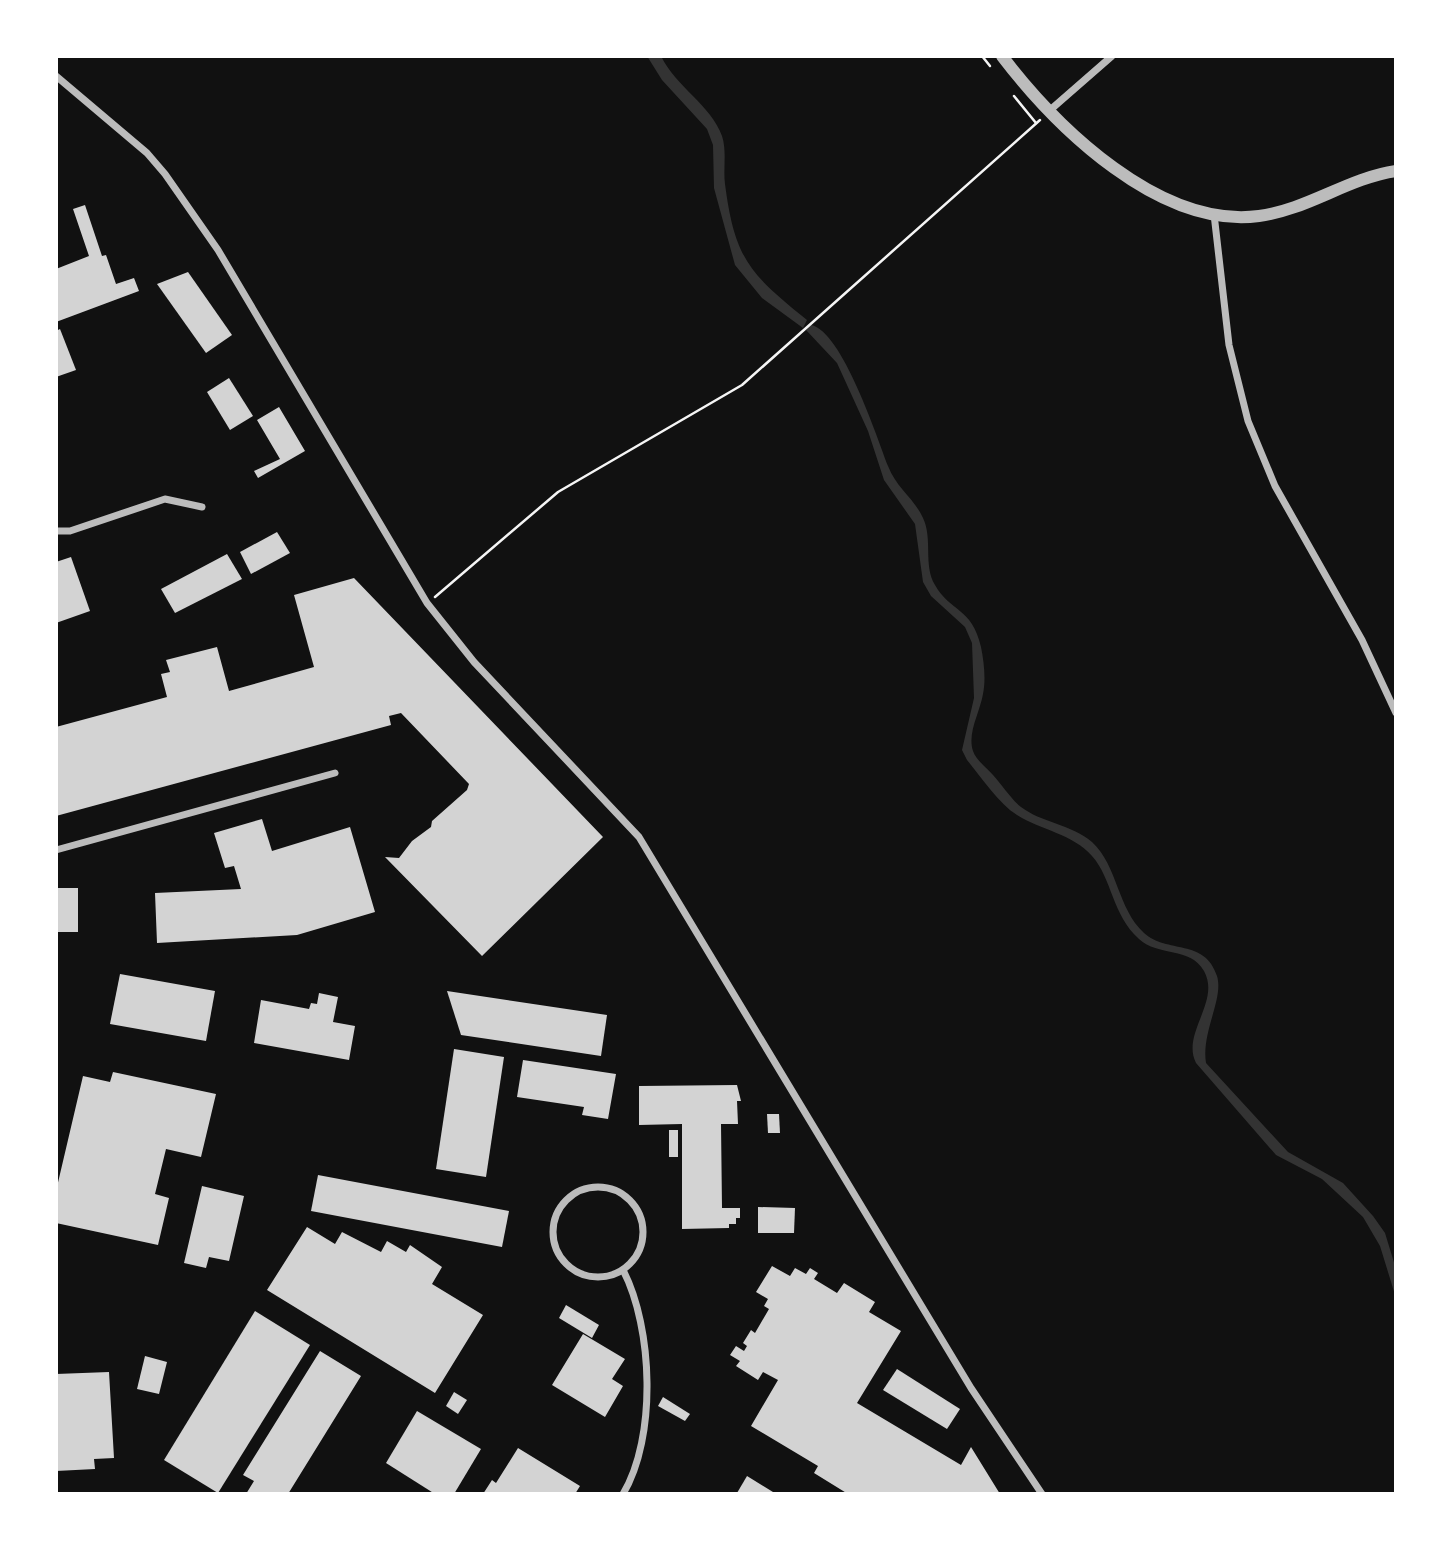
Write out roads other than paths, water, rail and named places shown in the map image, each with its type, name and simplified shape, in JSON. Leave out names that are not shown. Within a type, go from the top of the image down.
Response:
[{"type":"street","points":[[1002,56],[1049,112],[1087,148],[1123,174],[1182,204],[1214,214],[1258,216],[1279,212],[1360,181],[1396,172]]},
{"type":"street","points":[[1049,112],[1112,56]]},
{"type":"street","points":[[56,76],[147,153],[183,199],[218,250],[427,603],[474,662],[639,837],[971,1388],[1042,1494]]},
{"type":"street","points":[[1214,214],[1229,345],[1248,421],[1275,486],[1362,640],[1396,713]]},
{"type":"street","points":[[56,531],[70,531],[165,499],[202,507]]},
{"type":"street","points":[[56,850],[335,773]]},
{"type":"street","points":[[595,1187],[616,1191],[625,1196],[639,1213],[642,1244],[638,1254],[622,1270],[613,1275],[591,1276],[571,1268],[564,1260],[554,1241],[555,1220],[559,1209],[574,1194],[595,1187]]},
{"type":"street","points":[[622,1270],[638,1308],[645,1339],[645,1413],[638,1451],[623,1494]]}]
